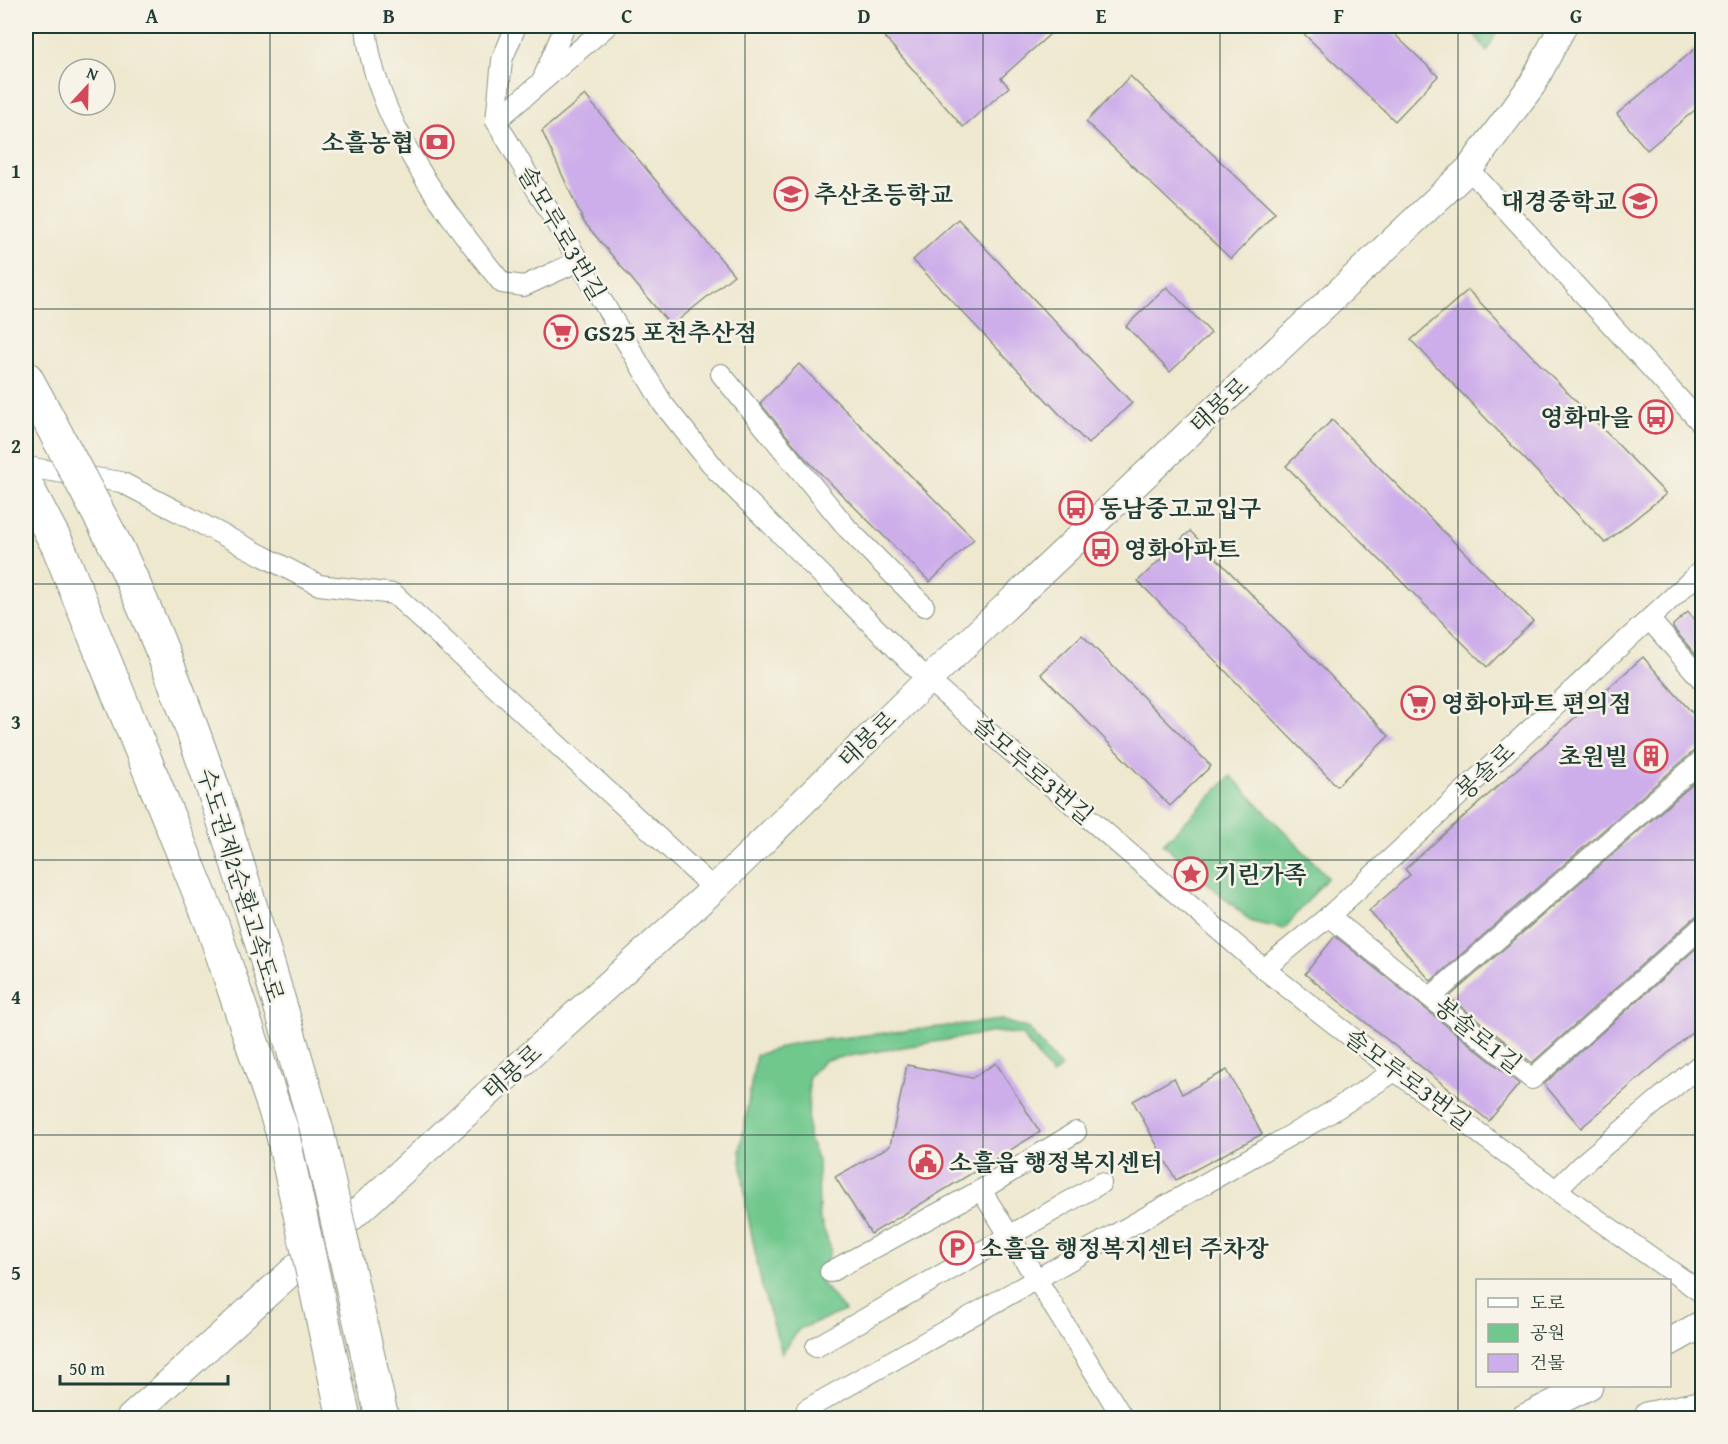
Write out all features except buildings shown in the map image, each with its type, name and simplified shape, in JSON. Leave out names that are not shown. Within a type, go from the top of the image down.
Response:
[{"type":"highway","name":"수도권제2순환고속도로","points":[[26,378],[137,589],[190,722],[246,892],[316,1131],[382,1419]]},
{"type":"highway","name":"수도권제2순환고속도로","points":[[26,485],[58,546],[212,924],[282,1131],[344,1419]]},
{"type":"main road","name":"태봉로","points":[[130,1419],[714,889],[928,680],[1469,169],[1532,85],[1563,26]]},
{"type":"main road","points":[[1671,1341],[1702,1324]]},
{"type":"main road","points":[[1524,1419],[1587,1387]]},
{"type":"main road","points":[[1648,1419],[1702,1407]]},
{"type":"street","points":[[366,26],[368,56],[399,135],[467,239],[502,283],[524,286],[579,261]]},
{"type":"street","points":[[496,121],[502,60],[516,26]]},
{"type":"street","points":[[542,80],[565,26]]},
{"type":"street","points":[[496,121],[607,26]]},
{"type":"street","name":"솔모루로3번길","points":[[496,121],[663,404],[717,471],[928,680],[1264,969],[1395,1071],[1556,1190],[1702,1293]]},
{"type":"street","points":[[1469,169],[1702,424]]},
{"type":"street","points":[[721,374],[848,529],[924,606]]},
{"type":"street","points":[[26,467],[121,482],[319,585],[394,594],[714,889]]},
{"type":"street","name":"봉솔로","points":[[1264,969],[1329,916],[1702,570]]},
{"type":"street","points":[[1650,620],[1702,680]]},
{"type":"street","points":[[1431,996],[1702,760]]},
{"type":"street","name":"봉솔로1길","points":[[1329,916],[1532,1079],[1702,927]]},
{"type":"street","points":[[1556,1190],[1579,1167],[1702,1062]]},
{"type":"street","points":[[809,1419],[807,1409],[1328,1114],[1395,1071]]},
{"type":"street","points":[[830,1272],[981,1190],[1076,1132]]},
{"type":"street","points":[[816,1347],[1101,1184]]},
{"type":"street","points":[[981,1190],[1123,1419]]},
{"type":"green space","points":[[1469,26],[1499,26],[1487,52]]},
{"type":"green space","points":[[1231,776],[1328,877],[1284,929],[1252,922],[1163,844]]},
{"type":"green space","points":[[1002,1020],[1029,1029],[1061,1068],[1052,1075],[1022,1035],[995,1032],[825,1060],[809,1076],[808,1136],[818,1161],[819,1217],[831,1249],[819,1280],[845,1311],[799,1329],[782,1353],[762,1287],[747,1211],[740,1151],[756,1055],[795,1043]]},
{"type":"place","name":"소흘농협","points":[[437,142]]},
{"type":"place","name":"추산초등학교","points":[[791,194]]},
{"type":"place","name":"대경중학교","points":[[1640,201]]},
{"type":"place","name":"GS25 포천추산점","points":[[561,332]]},
{"type":"place","name":"영화마을","points":[[1656,417]]},
{"type":"place","name":"동남중고교입구","points":[[1076,508]]},
{"type":"place","name":"영화아파트","points":[[1101,549]]},
{"type":"place","name":"영화아파트 편의점","points":[[1418,703]]},
{"type":"place","name":"초원빌","points":[[1651,756]]},
{"type":"place","name":"기린가족","points":[[1191,874]]},
{"type":"place","name":"소흘읍 행정복지센터","points":[[926,1162]]},
{"type":"place","name":"소흘읍 행정복지센터 주차장","points":[[957,1248]]}]
